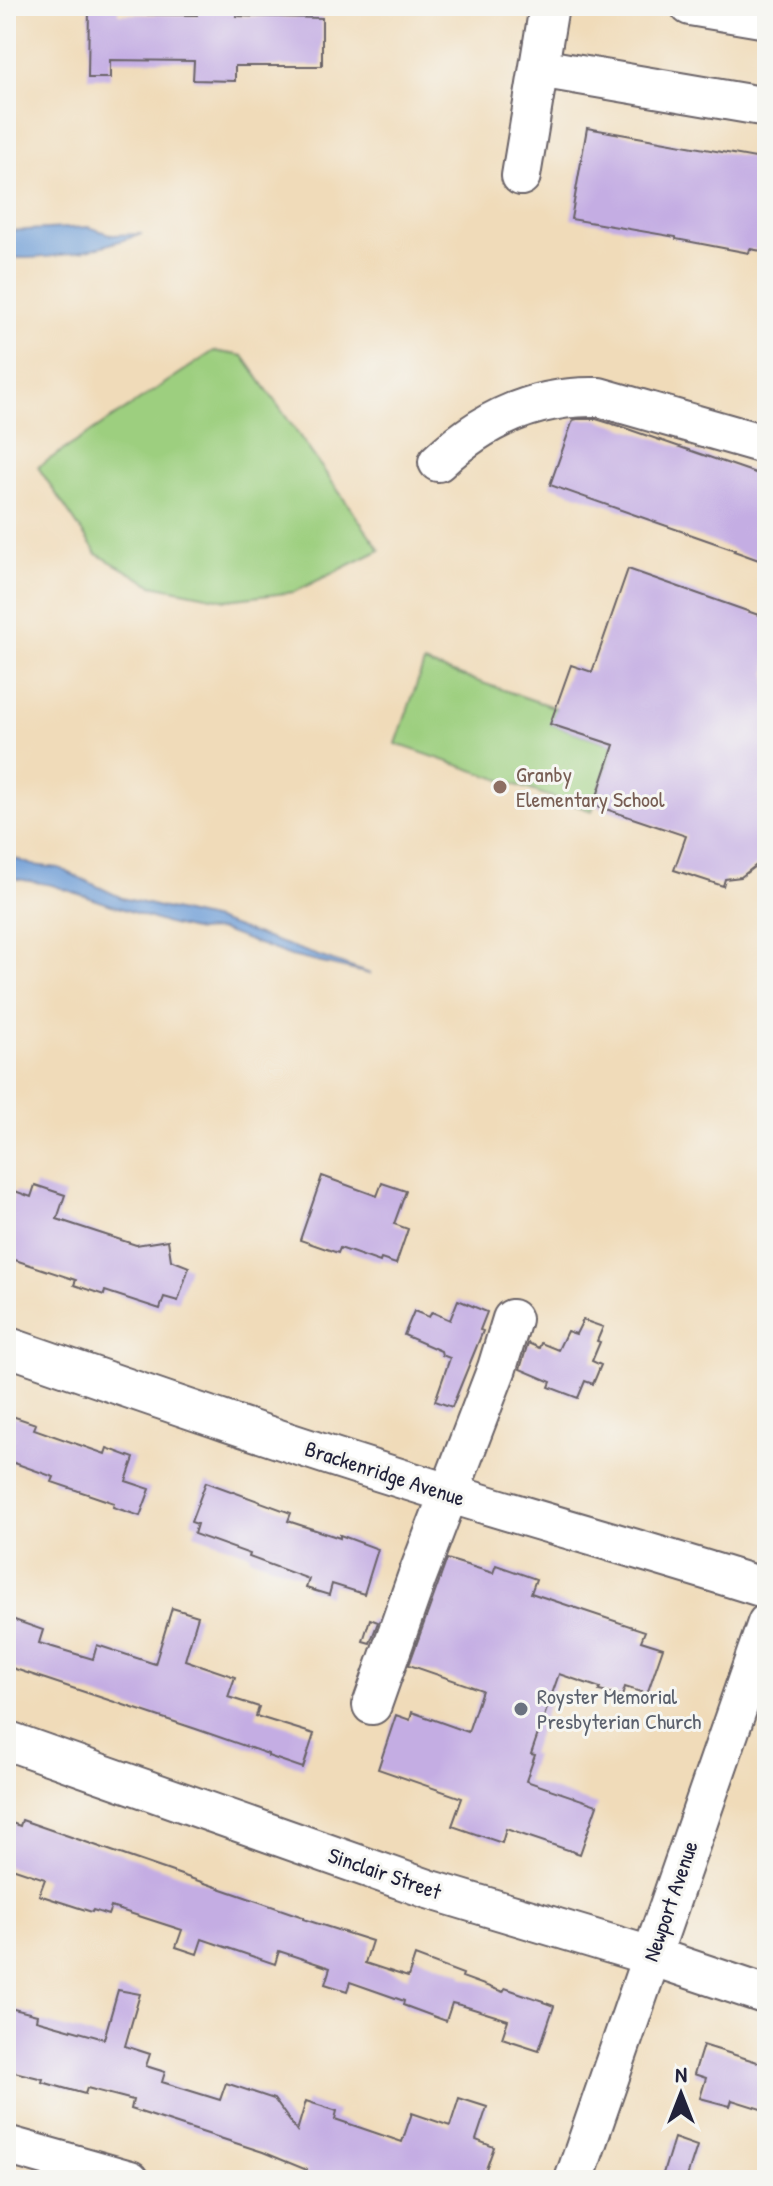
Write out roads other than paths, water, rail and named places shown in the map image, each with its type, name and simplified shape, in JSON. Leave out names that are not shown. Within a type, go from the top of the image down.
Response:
[{"type":"street","points":[[521,176],[549,6]]},
{"type":"street","points":[[690,6],[767,19]]},
{"type":"street","points":[[539,68],[767,107]]},
{"type":"street","points":[[438,462],[459,442],[490,422],[524,408],[572,396],[599,397],[767,445]]},
{"type":"street","points":[[372,1705],[497,1368],[512,1319]]},
{"type":"street","name":"Brackenridge Avenue","points":[[6,1346],[237,1426],[767,1589]]},
{"type":"street","name":"Newport Avenue","points":[[574,2180],[767,1623]]},
{"type":"street","name":"Sinclair Street","points":[[6,1740],[428,1889],[651,1956],[767,1995]]},
{"type":"street","points":[[6,2145],[130,2180]]},
{"type":"water","points":[[89,227],[112,235],[142,234],[58,256],[6,257],[6,231]]},
{"type":"water","points":[[6,855],[32,865],[59,868],[122,898],[215,920],[370,974],[291,956],[220,930],[197,931],[168,924],[52,885],[6,877]]},
{"type":"place","name":"Granby Elementary School","points":[[500,787]]},
{"type":"place","name":"Royster Memorial Presbyterian Church","points":[[521,1709]]}]
